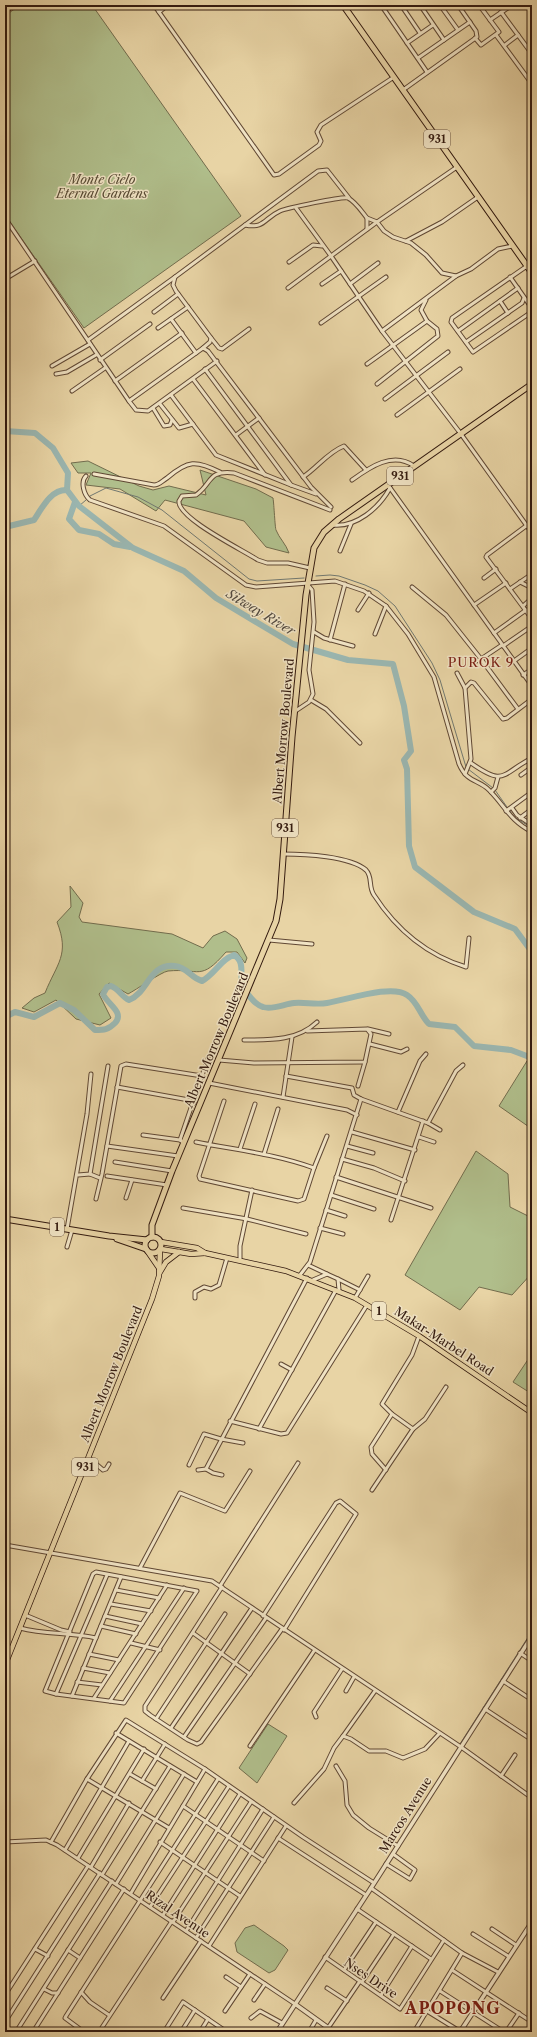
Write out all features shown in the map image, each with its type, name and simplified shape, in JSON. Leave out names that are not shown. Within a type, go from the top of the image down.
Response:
[{"type":"highway","name":"931","points":[[343,5],[532,273]]},
{"type":"highway","name":"Albert Morrow Boulevard","points":[[149,1238],[152,1224],[178,1156],[182,1141],[209,1083],[257,969],[279,910],[296,684],[310,568],[314,548],[318,539],[330,525],[389,486],[414,466],[532,384]]},
{"type":"highway","name":"1","points":[[5,1219],[109,1236],[158,1238],[161,1242]]},
{"type":"highway","name":"1","points":[[109,1236],[154,1253],[160,1250]]},
{"type":"highway","points":[[147,1250],[149,1238]]},
{"type":"highway","points":[[160,1250],[161,1242]]},
{"type":"main road","name":"Makar-Marbel Road","points":[[161,1242],[197,1248],[205,1253]]},
{"type":"main road","points":[[147,1250],[159,1270],[169,1258],[179,1252]]},
{"type":"main road","name":"Makar-Marbel Road","points":[[160,1250],[196,1254],[205,1253],[240,1260],[300,1275],[338,1290],[356,1298],[419,1336],[532,1413]]},
{"type":"main road","name":"Albert Morrow Boulevard","points":[[5,1665],[152,1299],[159,1270],[160,1250]]},
{"type":"street","points":[[5,12],[14,5]]},
{"type":"street","points":[[154,5],[274,175],[281,173],[319,145],[321,141],[317,132],[321,125],[394,77]]},
{"type":"street","points":[[159,12],[168,5]]},
{"type":"street","points":[[346,10],[354,5]]},
{"type":"street","points":[[381,5],[427,72]]},
{"type":"street","points":[[400,5],[420,33]]},
{"type":"street","points":[[420,5],[444,40]]},
{"type":"street","points":[[440,5],[458,30]]},
{"type":"street","points":[[403,90],[475,38],[477,35],[476,31],[458,5]]},
{"type":"street","points":[[475,38],[482,45],[499,32],[479,5]]},
{"type":"street","points":[[490,20],[512,5]]},
{"type":"street","points":[[502,12],[532,54]]},
{"type":"street","points":[[418,58],[470,22]]},
{"type":"street","points":[[407,43],[433,25]]},
{"type":"street","points":[[496,35],[505,45],[532,84]]},
{"type":"street","points":[[505,45],[518,35]]},
{"type":"street","points":[[288,288],[367,229],[457,167]]},
{"type":"street","points":[[88,340],[321,170],[327,170],[332,174],[348,198],[367,218],[377,222],[381,229],[393,237],[406,241],[426,255],[440,271],[456,276]]},
{"type":"street","points":[[406,241],[442,222],[478,196]]},
{"type":"street","points":[[245,225],[262,225],[281,210],[296,208],[329,199],[348,198]]},
{"type":"street","points":[[296,208],[405,363],[460,434],[532,533]]},
{"type":"street","points":[[5,218],[88,340],[96,355],[134,409],[145,412],[160,404],[217,361]]},
{"type":"street","points":[[367,218],[367,229]]},
{"type":"street","points":[[289,262],[313,245],[322,246]]},
{"type":"street","points":[[382,331],[456,276],[471,268],[501,247],[512,246]]},
{"type":"street","points":[[5,279],[35,261]]},
{"type":"street","points":[[350,284],[378,263]]},
{"type":"street","points":[[510,277],[531,307],[531,311],[527,316],[474,352],[451,322],[452,318],[510,277],[527,266]]},
{"type":"street","points":[[322,284],[341,271]]},
{"type":"street","points":[[173,285],[175,277]]},
{"type":"street","points":[[321,323],[386,277]]},
{"type":"street","points":[[167,282],[173,285],[188,308],[211,338],[222,349],[250,329]]},
{"type":"street","points":[[458,331],[518,288]]},
{"type":"street","points":[[154,312],[178,294]]},
{"type":"street","points":[[466,342],[522,303],[524,297]]},
{"type":"street","points":[[377,384],[436,338],[439,334],[435,326],[427,321],[421,310],[427,298]]},
{"type":"street","points":[[500,301],[508,313]]},
{"type":"street","points":[[158,328],[188,308]]},
{"type":"street","points":[[172,319],[196,353]]},
{"type":"street","points":[[367,364],[427,321]]},
{"type":"street","points":[[100,360],[150,324]]},
{"type":"street","points":[[115,382],[182,333]]},
{"type":"street","points":[[129,401],[207,346],[211,338]]},
{"type":"street","points":[[52,366],[90,344]]},
{"type":"street","points":[[207,346],[208,351]]},
{"type":"street","points":[[94,474],[156,485],[179,467],[192,462],[203,464],[220,472],[234,473],[331,508],[317,495],[303,477],[217,361],[208,351],[203,348]]},
{"type":"street","points":[[385,399],[415,375],[448,352]]},
{"type":"street","points":[[56,374],[67,372],[96,355]]},
{"type":"street","points":[[72,391],[105,368]]},
{"type":"street","points":[[205,369],[292,485]]},
{"type":"street","points":[[397,415],[460,369]]},
{"type":"street","points":[[193,379],[265,475]]},
{"type":"street","points":[[171,396],[216,455],[317,495]]},
{"type":"street","points":[[160,404],[179,428],[193,424]]},
{"type":"street","points":[[153,408],[164,426],[170,425],[172,420]]},
{"type":"street","points":[[236,435],[259,418]]},
{"type":"street","points":[[303,477],[344,446],[366,470]]},
{"type":"street","points":[[352,480],[366,470],[391,459],[404,460],[414,466]]},
{"type":"street","points":[[220,472],[214,476],[196,495],[180,498],[179,506],[184,513],[200,526],[263,562],[288,563],[310,568]]},
{"type":"street","points":[[86,476],[83,482],[88,498],[103,505],[164,526],[246,585],[256,587],[328,581],[345,584],[369,593],[386,606],[408,634],[434,677],[459,764],[467,771],[472,781],[493,790],[509,810],[516,822],[532,832]]},
{"type":"street","points":[[286,483],[287,478]]},
{"type":"street","points":[[340,550],[351,524],[379,504],[389,486],[532,686]]},
{"type":"street","points":[[330,525],[351,524]]},
{"type":"street","points":[[526,526],[487,554],[487,559],[532,619]]},
{"type":"street","points":[[484,578],[496,569]]},
{"type":"street","points":[[510,589],[532,574]]},
{"type":"street","points":[[520,582],[532,588],[532,584]]},
{"type":"street","points":[[294,713],[311,700],[313,691],[310,666],[314,633],[312,590],[308,583]]},
{"type":"street","points":[[474,605],[506,583]]},
{"type":"street","points":[[330,640],[345,584]]},
{"type":"street","points":[[412,587],[446,615],[481,658],[518,709]]},
{"type":"street","points":[[358,610],[369,593]]},
{"type":"street","points":[[523,606],[532,598]]},
{"type":"street","points":[[375,634],[386,606]]},
{"type":"street","points":[[494,633],[526,610]]},
{"type":"street","points":[[472,664],[532,626]]},
{"type":"street","points":[[314,633],[330,640],[353,646]]},
{"type":"street","points":[[514,661],[532,648]]},
{"type":"street","points":[[523,675],[532,669]]},
{"type":"street","points":[[457,673],[464,688],[471,763],[467,771]]},
{"type":"street","points":[[464,688],[471,682],[474,683],[503,719],[532,699]]},
{"type":"street","points":[[311,700],[326,709],[360,743]]},
{"type":"street","points":[[471,763],[490,776],[498,777],[507,775],[532,758]]},
{"type":"street","points":[[521,775],[532,767],[526,761]]},
{"type":"street","points":[[493,790],[498,777]]},
{"type":"street","points":[[509,810],[532,792]]},
{"type":"street","points":[[520,818],[532,809]]},
{"type":"street","points":[[509,810],[532,825]]},
{"type":"street","points":[[283,854],[338,859],[363,868],[370,875],[371,891],[394,920],[419,944],[445,960],[466,967],[469,938]]},
{"type":"street","points":[[269,940],[312,944]]},
{"type":"street","points":[[307,1031],[317,1022]]},
{"type":"street","points":[[358,1086],[370,1044],[371,1034],[368,1029]]},
{"type":"street","points":[[244,1040],[292,1037],[307,1031],[368,1029],[389,1034]]},
{"type":"street","points":[[283,1097],[292,1037]]},
{"type":"street","points":[[370,1044],[401,1052],[407,1049]]},
{"type":"street","points":[[398,1112],[420,1061],[426,1054]]},
{"type":"street","points":[[143,1135],[182,1141],[208,1058]]},
{"type":"street","points":[[218,1060],[289,1063],[365,1062]]},
{"type":"street","points":[[96,1199],[107,1146],[120,1068],[124,1064],[202,1076]]},
{"type":"street","points":[[428,1123],[456,1071],[464,1065]]},
{"type":"street","points":[[90,1174],[108,1066]]},
{"type":"street","points":[[67,1248],[91,1074]]},
{"type":"street","points":[[286,1076],[352,1088],[354,1095],[361,1099],[423,1121],[440,1130]]},
{"type":"street","points":[[209,1083],[347,1110],[357,1115]]},
{"type":"street","points":[[117,1087],[189,1100],[194,1103]]},
{"type":"street","points":[[300,1275],[308,1265],[352,1132],[361,1099]]},
{"type":"street","points":[[224,1101],[199,1176],[201,1181],[302,1201],[306,1194],[314,1168],[327,1136]]},
{"type":"street","points":[[240,1149],[255,1104]]},
{"type":"street","points":[[264,1154],[278,1109]]},
{"type":"street","points":[[391,1220],[415,1150],[423,1121]]},
{"type":"street","points":[[352,1132],[415,1150]]},
{"type":"street","points":[[419,1137],[434,1142]]},
{"type":"street","points":[[196,1142],[289,1159],[314,1168]]},
{"type":"street","points":[[107,1146],[178,1156]]},
{"type":"street","points":[[347,1146],[373,1153]]},
{"type":"street","points":[[342,1159],[374,1168],[404,1181]]},
{"type":"street","points":[[115,1162],[172,1171]]},
{"type":"street","points":[[78,1175],[90,1174],[100,1178]]},
{"type":"street","points":[[107,1176],[167,1185]]},
{"type":"street","points":[[336,1177],[431,1208]]},
{"type":"street","points":[[126,1198],[132,1180]]},
{"type":"street","points":[[240,1260],[240,1246],[252,1190]]},
{"type":"street","points":[[330,1195],[374,1209]]},
{"type":"street","points":[[183,1208],[247,1219],[306,1234]]},
{"type":"street","points":[[326,1210],[345,1216]]},
{"type":"street","points":[[320,1228],[343,1234]]},
{"type":"street","points":[[195,1298],[195,1292],[204,1286],[211,1289],[219,1285],[227,1258]]},
{"type":"street","points":[[308,1265],[360,1290]]},
{"type":"street","points":[[313,1280],[327,1274]]},
{"type":"street","points":[[356,1298],[368,1276]]},
{"type":"street","points":[[206,1469],[230,1421],[307,1278]]},
{"type":"street","points":[[259,1429],[338,1290],[338,1279]]},
{"type":"street","points":[[230,1421],[281,1434],[287,1433],[367,1305]]},
{"type":"street","points":[[413,1429],[392,1414],[382,1404],[412,1355],[419,1336]]},
{"type":"street","points":[[281,1364],[292,1370]]},
{"type":"street","points":[[372,1490],[413,1429],[425,1419],[446,1387]]},
{"type":"street","points":[[386,1470],[371,1451],[376,1436],[392,1414]]},
{"type":"street","points":[[189,1465],[204,1434],[243,1443]]},
{"type":"street","points":[[89,1458],[103,1470],[106,1469],[109,1464]]},
{"type":"street","points":[[184,1737],[235,1664],[336,1503],[340,1501],[356,1514],[283,1629],[203,1741],[194,1743],[184,1737],[171,1728],[156,1719],[145,1711],[145,1706],[193,1633],[298,1463]]},
{"type":"street","points":[[198,1470],[206,1469],[213,1473],[222,1475]]},
{"type":"street","points":[[140,1568],[180,1492],[224,1511],[250,1471]]},
{"type":"street","points":[[5,1545],[50,1551],[212,1581],[354,1678],[461,1748],[532,1798]]},
{"type":"street","points":[[96,1572],[107,1575],[196,1590],[197,1593],[126,1701],[110,1701],[47,1693],[45,1690],[93,1574],[96,1572]]},
{"type":"street","points":[[56,1694],[107,1575]]},
{"type":"street","points":[[72,1696],[121,1577]]},
{"type":"street","points":[[94,1698],[110,1672],[131,1643],[167,1585]]},
{"type":"street","points":[[110,1701],[184,1588]]},
{"type":"street","points":[[116,1590],[159,1598]]},
{"type":"street","points":[[111,1604],[151,1611]]},
{"type":"street","points":[[171,1728],[252,1608]]},
{"type":"street","points":[[156,1719],[225,1614]]},
{"type":"street","points":[[25,1615],[69,1633]]},
{"type":"street","points":[[105,1616],[142,1624]]},
{"type":"street","points":[[50,1633],[52,1626]]},
{"type":"street","points":[[101,1626],[136,1634]]},
{"type":"street","points":[[20,1628],[50,1633],[69,1633],[96,1638]]},
{"type":"street","points":[[193,1633],[220,1654],[250,1674]]},
{"type":"street","name":"Marcos Avenue","points":[[277,2032],[325,1957],[372,1888],[532,1636]]},
{"type":"street","points":[[131,1643],[160,1650]]},
{"type":"street","points":[[250,1746],[314,1651]]},
{"type":"street","points":[[520,1653],[532,1661]]},
{"type":"street","points":[[89,1654],[119,1660]]},
{"type":"street","points":[[83,1668],[110,1672]]},
{"type":"street","points":[[316,1717],[314,1712],[342,1669]]},
{"type":"street","points":[[346,1691],[354,1678]]},
{"type":"street","points":[[503,1681],[532,1700]]},
{"type":"street","points":[[77,1682],[102,1685]]},
{"type":"street","points":[[294,1803],[324,1769],[334,1748],[375,1691]]},
{"type":"street","points":[[485,1709],[532,1740]]},
{"type":"street","points":[[5,1842],[43,1840],[51,1842],[87,1779],[126,1720],[205,1769],[286,1826],[374,1883]]},
{"type":"street","points":[[116,1733],[197,1782]]},
{"type":"street","points":[[343,1736],[351,1739],[369,1751],[386,1751],[403,1758],[425,1749],[438,1734]]},
{"type":"street","points":[[65,1850],[129,1741]]},
{"type":"street","points":[[142,1781],[165,1744]]},
{"type":"street","points":[[78,1858],[144,1749]]},
{"type":"street","points":[[501,1776],[515,1755]]},
{"type":"street","points":[[5,2022],[170,1766]]},
{"type":"street","points":[[336,1766],[346,1781],[347,1805],[353,1815],[369,1828],[398,1846]]},
{"type":"street","points":[[131,1893],[160,1842],[205,1769]]},
{"type":"street","points":[[130,1774],[156,1789]]},
{"type":"street","points":[[116,1884],[184,1774]]},
{"type":"street","points":[[87,1779],[117,1795],[169,1828]]},
{"type":"street","points":[[84,2032],[65,2018],[218,1779]]},
{"type":"street","points":[[150,1907],[184,1858],[229,1786]]},
{"type":"street","points":[[163,1915],[219,1830],[240,1794]]},
{"type":"street","points":[[101,2031],[109,2015],[251,1802]]},
{"type":"street","points":[[5,1995],[90,1866],[129,1803]]},
{"type":"street","points":[[183,1806],[264,1860]]},
{"type":"street","points":[[186,1931],[263,1810]]},
{"type":"street","points":[[196,1938],[274,1817]]},
{"type":"street","points":[[208,1946],[286,1826]]},
{"type":"street","points":[[278,1838],[366,1895]]},
{"type":"street","name":"Rizal Avenue","points":[[51,1842],[131,1893],[295,2004]]},
{"type":"street","points":[[160,1842],[240,1896]]},
{"type":"street","points":[[386,1864],[410,1880],[415,1870],[393,1854]]},
{"type":"street","points":[[16,2032],[112,1881]]},
{"type":"street","points":[[372,1888],[462,1953],[498,1972]]},
{"type":"street","points":[[33,2032],[124,1889]]},
{"type":"street","points":[[357,1909],[431,1959]]},
{"type":"street","points":[[344,1970],[376,1922]]},
{"type":"street","points":[[427,2011],[461,2032],[508,1956],[532,1922]]},
{"type":"street","points":[[492,1929],[516,1945]]},
{"type":"street","points":[[328,2028],[394,1934]]},
{"type":"street","points":[[473,1934],[508,1956]]},
{"type":"street","name":"Nses Drive","points":[[325,1957],[400,2009],[444,1940]]},
{"type":"street","points":[[163,1998],[201,1941]]},
{"type":"street","points":[[381,1995],[412,1946]]},
{"type":"street","points":[[35,1949],[48,1956]]},
{"type":"street","points":[[68,1950],[80,1958]]},
{"type":"street","points":[[415,2032],[462,1953]]},
{"type":"street","points":[[452,1970],[532,2022]]},
{"type":"street","points":[[225,2011],[250,1974]]},
{"type":"street","points":[[226,1977],[241,1987]]},
{"type":"street","points":[[254,2000],[265,1984]]},
{"type":"street","points":[[327,1988],[346,2001]]},
{"type":"street","points":[[44,1989],[52,1993],[58,1993]]},
{"type":"street","points":[[440,1991],[505,2032],[519,2013]]},
{"type":"street","points":[[81,1992],[90,2002],[109,2015]]},
{"type":"street","points":[[164,2032],[183,2002],[227,2032]]},
{"type":"street","points":[[295,2004],[334,2032]]},
{"type":"street","points":[[181,2032],[195,2010]]},
{"type":"street","points":[[251,2018],[260,2011],[282,2023]]},
{"type":"street","points":[[200,2032],[208,2019]]},
{"type":"street","points":[[309,2032],[316,2020]]},
{"type":"green space","name":"Monte Cielo Eternal Gardens","points":[[20,5],[92,5],[241,216],[84,328],[5,215],[5,16]]},
{"type":"green space","points":[[88,461],[139,486],[153,490],[169,486],[206,495],[200,470],[256,489],[273,498],[276,530],[289,553],[266,547],[244,521],[165,500],[156,511],[120,489],[86,485],[91,473],[78,473],[71,463]]},
{"type":"green space","points":[[70,886],[83,903],[79,917],[82,922],[172,934],[203,948],[213,936],[225,931],[237,939],[247,958],[245,963],[237,952],[226,952],[205,970],[199,972],[168,971],[160,974],[128,994],[109,983],[99,994],[111,1018],[100,1025],[76,1019],[56,1000],[34,1012],[22,1008],[34,998],[45,993],[60,959],[62,943],[61,933],[57,922],[71,907]]},
{"type":"green space","points":[[527,1061],[532,1069],[532,1129],[499,1106]]},
{"type":"green space","points":[[476,1151],[508,1174],[510,1207],[532,1218],[532,1273],[512,1295],[479,1287],[460,1310],[405,1275]]},
{"type":"green space","points":[[531,1355],[532,1356],[532,1394],[513,1382]]},
{"type":"green space","points":[[268,1724],[287,1736],[257,1783],[239,1768]]},
{"type":"green space","points":[[254,1925],[288,1950],[275,1970],[269,1973],[237,1952],[235,1943],[245,1928]]},
{"type":"waterway","points":[[5,431],[35,433],[53,448],[68,473],[67,490]]},
{"type":"waterway","points":[[90,496],[106,488],[138,497],[162,510],[249,579],[257,581],[304,578]]},
{"type":"waterway","name":"Silway River","points":[[5,527],[34,520],[52,496],[56,493],[67,490],[79,506],[133,548],[184,571],[216,598],[293,644],[348,660],[393,664],[404,706],[411,751],[404,760],[407,769],[409,846],[415,867],[474,912],[515,929],[532,952]]},
{"type":"waterway","points":[[79,506],[86,500]]},
{"type":"waterway","points":[[75,502],[69,519],[79,530],[99,534],[114,544],[130,547]]},
{"type":"waterway","points":[[316,576],[339,576],[365,585],[378,591],[395,606],[432,663],[440,680],[466,767]]},
{"type":"waterway","points":[[468,769],[493,788]]},
{"type":"waterway","points":[[495,790],[514,817],[532,828]]},
{"type":"waterway","points":[[5,1017],[15,1012],[34,1017],[60,1003],[74,1010],[95,1030],[106,1029],[118,1019],[117,1012],[103,994],[107,987],[114,987],[129,1000],[141,991],[154,974],[166,966],[183,968],[195,978],[202,981],[211,975],[225,960],[234,955],[241,964],[242,983],[245,990],[253,1001],[260,1006],[267,1008],[294,1003],[323,1004],[380,992],[400,992],[407,995],[414,1001],[423,1017],[429,1024],[455,1027],[474,1046],[511,1050],[532,1058]]},
{"type":"waterway","points":[[460,1744],[532,1631]]},
{"type":"district","name":"PUROK 9","points":[[481,662]]},
{"type":"district","name":"APOPONG","points":[[453,2008]]}]
